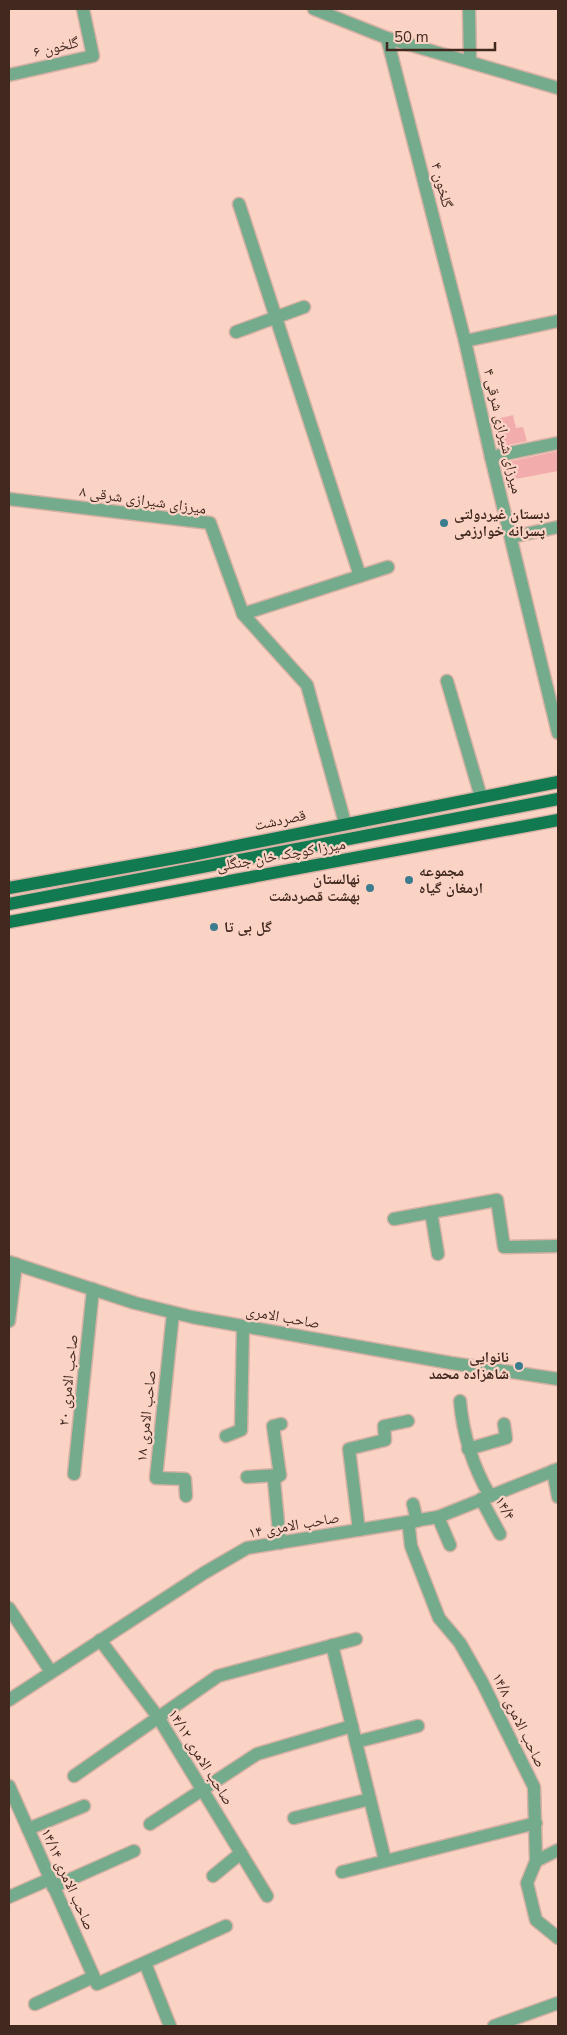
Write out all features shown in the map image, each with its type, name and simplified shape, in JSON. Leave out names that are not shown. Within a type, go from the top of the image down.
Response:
[{"type":"main road","name":"قصردشت","points":[[9,888],[192,855],[558,782]]},
{"type":"main road","points":[[481,797],[483,813]]},
{"type":"main road","points":[[9,904],[195,870],[558,799]]},
{"type":"main road","name":"میرزا کوچک خان جنگلی","points":[[9,922],[558,820]]},
{"type":"main road","points":[[195,870],[198,887]]},
{"type":"street","name":"۶ گلخون","points":[[9,75],[93,56],[83,9]]},
{"type":"street","points":[[314,9],[387,38],[558,88]]},
{"type":"street","points":[[469,9],[470,62]]},
{"type":"street","name":"۴ گلخون","points":[[387,38],[465,341]]},
{"type":"street","points":[[239,204],[360,576]]},
{"type":"street","points":[[236,332],[304,307]]},
{"type":"street","points":[[465,341],[558,321]]},
{"type":"street","name":"۴ میرزای شیرازی شرقی","points":[[465,341],[491,457],[558,732]]},
{"type":"street","points":[[491,457],[558,443]]},
{"type":"street","name":"۸ میرزای شیرازی شرقی","points":[[9,499],[210,523],[243,614],[307,685],[345,824]]},
{"type":"street","points":[[511,537],[558,528]]},
{"type":"street","points":[[243,614],[388,567]]},
{"type":"street","points":[[447,681],[481,797]]},
{"type":"street","points":[[394,1219],[497,1200],[504,1247],[558,1246]]},
{"type":"street","points":[[431,1212],[438,1254]]},
{"type":"street","points":[[9,1321],[12,1263]]},
{"type":"street","name":"صاحب الامری","points":[[12,1263],[173,1313],[450,1363],[558,1379]]},
{"type":"street","name":"۲۰ صاحب الامری","points":[[74,1474],[93,1289]]},
{"type":"street","name":"۱۸ صاحب الامری","points":[[173,1313],[156,1478],[185,1479],[186,1496]]},
{"type":"street","points":[[226,1436],[241,1430],[243,1327]]},
{"type":"street","name":"۱۴/۴","points":[[460,1401],[468,1449],[500,1534]]},
{"type":"street","points":[[359,1530],[349,1449],[385,1440],[384,1426],[408,1421]]},
{"type":"street","points":[[280,1474],[273,1426],[281,1424]]},
{"type":"street","points":[[468,1449],[506,1438],[504,1424]]},
{"type":"street","points":[[556,1470],[558,1497]]},
{"type":"street","name":"۱۴ صاحب الامری","points":[[9,1700],[100,1640],[247,1548],[438,1517],[556,1470]]},
{"type":"street","points":[[247,1477],[280,1474]]},
{"type":"street","points":[[280,1474],[274,1480],[280,1542]]},
{"type":"street","name":"صاحب الامری ۱۴/۸","points":[[413,1504],[414,1521],[409,1528],[411,1546],[439,1618],[460,1643],[482,1682],[534,1787],[536,1861],[527,1883],[536,1920],[558,1938]]},
{"type":"street","points":[[438,1517],[450,1545]]},
{"type":"street","points":[[9,1608],[51,1672]]},
{"type":"street","points":[[74,1776],[218,1676],[356,1639]]},
{"type":"street","name":"۱۴/۱۲ صاحب الامری","points":[[100,1640],[158,1717],[267,1896]]},
{"type":"street","points":[[332,1645],[385,1860]]},
{"type":"street","points":[[150,1824],[202,1788],[257,1754],[352,1726]]},
{"type":"street","points":[[356,1742],[418,1726]]},
{"type":"street","name":"۱۴/۱۴ صاحب الامری","points":[[9,1786],[95,1981]]},
{"type":"street","points":[[294,1818],[370,1799]]},
{"type":"street","points":[[28,1829],[84,1806]]},
{"type":"street","points":[[342,1872],[536,1823]]},
{"type":"street","points":[[536,1861],[558,1850]]},
{"type":"street","points":[[9,1897],[52,1883],[134,1851]]},
{"type":"street","points":[[213,1876],[241,1853]]},
{"type":"street","points":[[35,2004],[145,1963],[226,1926]]},
{"type":"street","points":[[145,1963],[170,2026]]},
{"type":"street","points":[[494,2026],[558,2003]]},
{"type":"building","points":[[513,415],[516,428],[523,427],[527,441],[499,447],[492,420]]},
{"type":"building","points":[[558,451],[558,471],[506,481],[502,463]]},
{"type":"place","name":"دبستان غیردولتی پسرانه خوارزمی","points":[[444,523]]},
{"type":"place","name":"مجموعه ارمغان گیاه","points":[[409,880]]},
{"type":"place","name":"نهالستان بهشت قصردشت","points":[[370,888]]},
{"type":"place","name":"گل بی تا","points":[[214,927]]},
{"type":"place","name":"نانوایی شاهزاده محمد","points":[[519,1366]]}]
